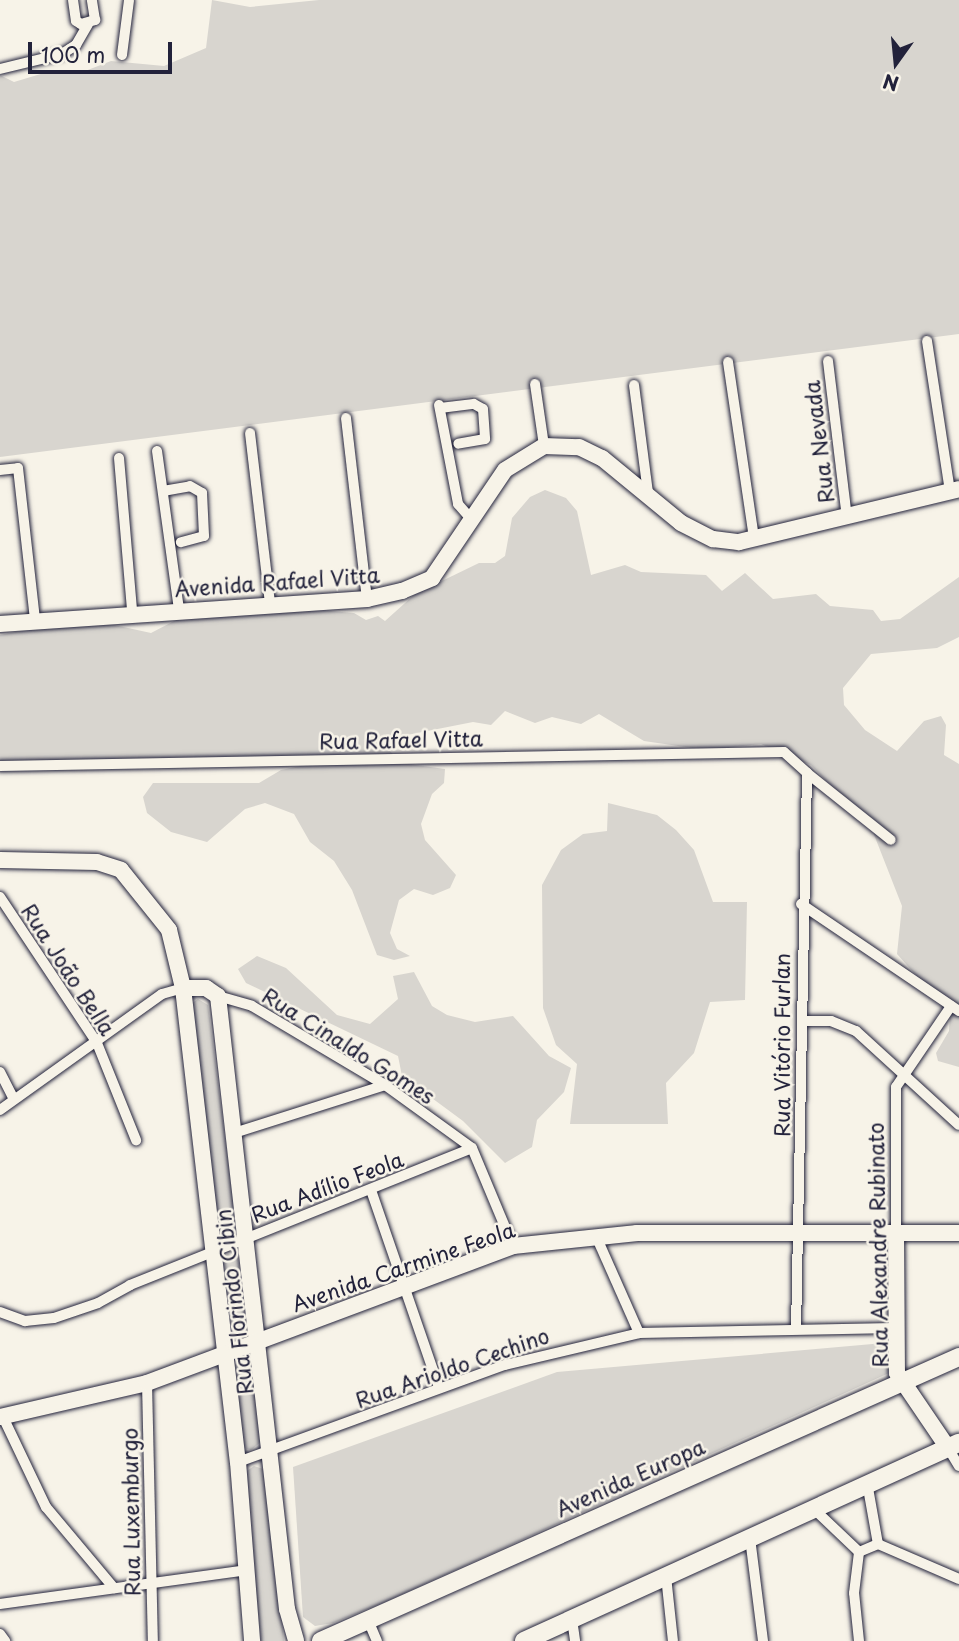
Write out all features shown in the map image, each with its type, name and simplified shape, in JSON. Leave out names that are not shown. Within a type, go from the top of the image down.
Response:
[{"type":"main road","points":[[544,446],[579,447],[648,493],[681,523],[713,539],[754,538],[955,490]]},
{"type":"main road","name":"Avenida Rafael Vitta","points":[[0,624],[132,611],[367,599],[432,578],[505,470],[544,446]]},
{"type":"main road","name":"Rua Florindo Cibin","points":[[0,860],[97,862],[121,870],[169,930],[183,988],[238,1462],[252,1641]]},
{"type":"main road","points":[[183,988],[206,988],[218,996]]},
{"type":"main road","name":"Rua Florindo Cibin","points":[[218,996],[288,1609],[296,1641]]},
{"type":"main road","name":"Avenida Carmine Feola","points":[[2,1417],[147,1383],[513,1246],[596,1236],[798,1231],[959,1233]]},
{"type":"main road","name":"Rua Alexandre Rubinato","points":[[896,1233],[894,1328],[901,1383],[953,1445]]},
{"type":"main road","name":"Avenida Europa","points":[[321,1641],[959,1357]]},
{"type":"main road","points":[[524,1641],[750,1538],[868,1488],[953,1445]]},
{"type":"street","points":[[73,0],[76,21],[92,22]]},
{"type":"street","points":[[0,69],[62,54],[76,45],[92,22],[92,0]]},
{"type":"street","points":[[122,55],[129,0]]},
{"type":"street","points":[[927,341],[955,490]]},
{"type":"street","name":"Rua Nevada","points":[[828,361],[847,517]]},
{"type":"street","points":[[728,362],[754,538]]},
{"type":"street","points":[[535,384],[544,446]]},
{"type":"street","points":[[634,385],[648,493]]},
{"type":"street","points":[[458,444],[485,439],[483,409],[474,404],[440,406],[458,504],[471,519]]},
{"type":"street","points":[[346,418],[367,599]]},
{"type":"street","points":[[250,433],[270,603]]},
{"type":"street","points":[[157,451],[179,609]]},
{"type":"street","points":[[119,458],[132,611]]},
{"type":"street","points":[[0,470],[18,468],[36,619]]},
{"type":"street","points":[[163,491],[190,486],[202,493],[204,536],[181,542]]},
{"type":"street","name":"Rua Rafael Vitta","points":[[0,766],[784,752],[891,840]]},
{"type":"street","name":"Rua Vitório Furlan","points":[[796,1329],[803,1021],[803,769]]},
{"type":"street","name":"Rua João Bella","points":[[0,897],[97,1042],[136,1140]]},
{"type":"street","points":[[801,904],[955,1009]]},
{"type":"street","points":[[0,1110],[162,994],[183,988]]},
{"type":"street","name":"Rua Cinaldo Gomes","points":[[218,996],[252,1006],[385,1084],[472,1148]]},
{"type":"street","name":"Rua Alexandre Rubinato","points":[[896,1233],[896,1087],[955,1009]]},
{"type":"street","points":[[803,1021],[831,1021],[856,1031],[907,1072],[959,1125]]},
{"type":"street","points":[[0,1072],[14,1099]]},
{"type":"street","points":[[234,1133],[385,1084]]},
{"type":"street","points":[[472,1148],[513,1246]]},
{"type":"street","name":"Rua Adílio Feola","points":[[0,1312],[25,1321],[54,1318],[213,1251],[472,1148]]},
{"type":"street","points":[[371,1190],[406,1285],[439,1388]]},
{"type":"street","points":[[596,1236],[639,1333]]},
{"type":"street","name":"Rua Arioldo Cechino","points":[[238,1462],[272,1452],[439,1388],[542,1355],[639,1333],[894,1328]]},
{"type":"street","name":"Rua Luxemburgo","points":[[147,1383],[153,1641]]},
{"type":"street","points":[[2,1417],[46,1507],[114,1588]]},
{"type":"street","points":[[953,1445],[959,1466]]},
{"type":"street","points":[[868,1488],[878,1544]]},
{"type":"street","points":[[816,1511],[859,1552]]},
{"type":"street","points":[[750,1538],[763,1641]]},
{"type":"street","points":[[859,1552],[878,1544],[959,1579]]},
{"type":"street","points":[[859,1552],[853,1593],[859,1641]]},
{"type":"street","points":[[0,1604],[114,1588],[150,1580],[248,1570]]},
{"type":"street","points":[[666,1576],[673,1641]]},
{"type":"street","points":[[572,1619],[575,1641]]},
{"type":"street","points":[[368,1620],[377,1641]]},
{"type":"street","points":[[0,1634],[5,1641]]},
{"type":"shaded area","points":[[212,0],[250,7],[319,0],[959,0],[959,334],[0,457],[0,75],[14,82],[44,73],[80,73],[111,61],[164,66],[206,48]]},
{"type":"shaded area","points":[[545,490],[566,498],[577,511],[591,575],[625,565],[641,572],[706,575],[722,591],[745,573],[773,599],[816,594],[830,606],[873,610],[881,621],[900,619],[959,577],[959,637],[937,648],[871,654],[843,688],[844,705],[865,730],[897,751],[924,721],[941,716],[946,725],[944,755],[959,764],[959,1067],[938,1061],[936,1053],[949,1031],[950,1013],[897,954],[902,906],[871,827],[811,765],[761,744],[706,750],[644,741],[599,714],[581,724],[552,717],[535,723],[505,711],[491,725],[473,722],[402,736],[389,750],[401,763],[445,769],[444,783],[432,794],[421,824],[425,840],[456,875],[450,888],[433,895],[414,889],[399,900],[390,933],[397,949],[410,956],[394,960],[377,955],[352,890],[334,861],[310,842],[294,814],[265,803],[245,809],[207,842],[171,832],[147,813],[143,797],[153,783],[259,783],[281,770],[350,756],[0,761],[0,635],[62,623],[105,623],[151,633],[176,620],[294,608],[354,613],[366,620],[378,616],[385,621],[415,594],[479,563],[495,563],[505,556],[512,518],[530,497]]},
{"type":"shaded area","points":[[608,803],[657,815],[676,830],[694,850],[713,902],[747,902],[745,1000],[710,1002],[694,1053],[666,1083],[668,1124],[570,1124],[577,1064],[556,1045],[543,1008],[542,885],[561,850],[583,834],[607,831]]},
{"type":"shaded area","points":[[257,956],[286,968],[337,1015],[370,1024],[398,999],[393,976],[414,972],[432,1006],[447,1015],[475,1022],[513,1016],[549,1056],[571,1068],[564,1092],[537,1120],[532,1147],[505,1163],[463,1121],[402,1076],[398,1056],[246,983],[238,969]]},
{"type":"shaded area","points":[[198,999],[208,1005],[236,1224],[228,1235],[218,1233],[191,1004]]},
{"type":"shaded area","points":[[228,1254],[238,1258],[246,1325],[234,1333],[220,1260]]},
{"type":"shaded area","points":[[884,1343],[889,1373],[385,1602],[333,1623],[315,1626],[303,1617],[293,1467],[557,1372]]},
{"type":"shaded area","points":[[241,1356],[251,1359],[261,1442],[251,1450],[244,1448],[233,1362]]},
{"type":"shaded area","points":[[254,1466],[266,1470],[284,1641],[261,1641],[244,1473]]}]
